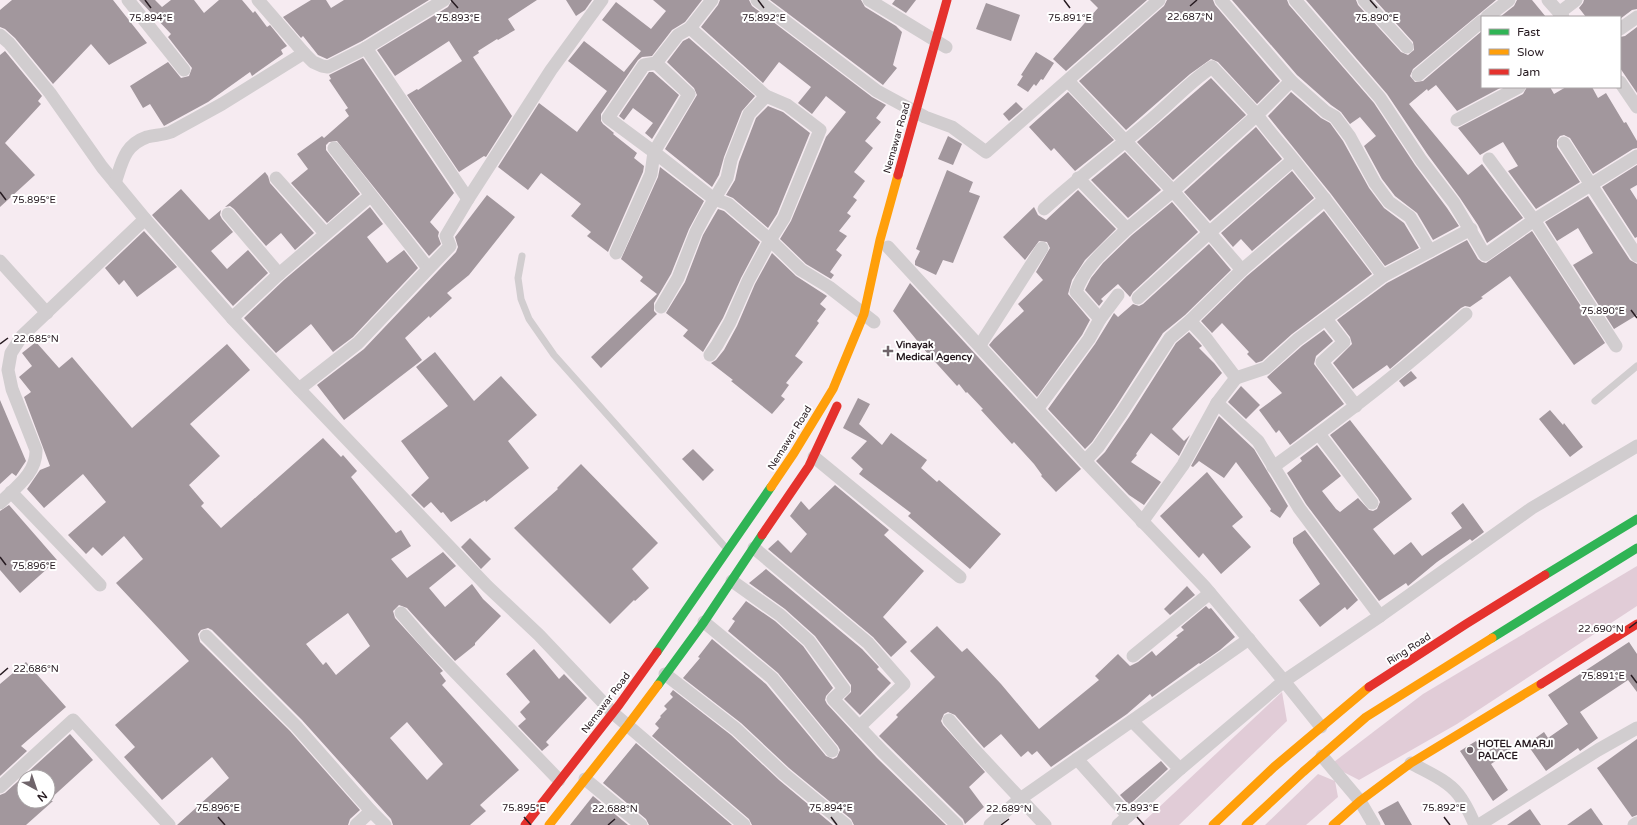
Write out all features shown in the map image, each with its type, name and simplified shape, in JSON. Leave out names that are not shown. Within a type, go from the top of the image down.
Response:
[{"type":"main road","name":"Nemawar Road","points":[[525,825],[613,713],[728,550],[794,453],[833,389],[871,320],[880,240],[923,116],[943,46],[947,0]]},
{"type":"main road","points":[[877,300],[881,270],[889,243]]},
{"type":"main road","points":[[549,825],[628,725],[704,622],[732,581],[814,457],[839,400]]},
{"type":"main road","name":"Ring Road","points":[[1213,825],[1274,767],[1363,691],[1466,624],[1637,518]]},
{"type":"main road","points":[[1246,825],[1366,717],[1637,548]]},
{"type":"main road","points":[[1333,825],[1360,801],[1411,763],[1637,624]]},
{"type":"street","points":[[128,0],[184,70]]},
{"type":"street","points":[[258,0],[313,62],[328,67],[366,48],[444,0]]},
{"type":"street","points":[[299,389],[358,343],[450,246],[446,236],[468,199],[551,70],[602,0]]},
{"type":"street","points":[[712,0],[690,28],[678,34],[656,63],[644,65],[608,118],[714,199],[728,204],[770,240],[801,270],[829,287],[871,320]]},
{"type":"street","points":[[757,0],[877,91],[923,116],[952,127],[986,152],[1068,82],[1159,0]]},
{"type":"street","points":[[869,0],[943,46]]},
{"type":"street","points":[[1221,0],[1291,81],[1326,112],[1335,117],[1350,137],[1375,183],[1389,202],[1410,217],[1430,251]]},
{"type":"street","points":[[1295,0],[1380,98],[1413,148],[1454,203],[1471,229],[1485,255],[1534,220],[1637,156]]},
{"type":"street","points":[[1364,0],[1407,47]]},
{"type":"street","points":[[1488,16],[1509,0]]},
{"type":"street","points":[[1548,0],[1561,15],[1576,0]]},
{"type":"street","points":[[1621,28],[1637,17]]},
{"type":"street","points":[[1418,75],[1481,22]]},
{"type":"street","points":[[690,28],[766,96],[787,105],[820,130],[784,218],[770,240],[748,281],[718,345],[710,355]]},
{"type":"street","points":[[0,35],[9,43],[50,94],[102,166],[145,220],[232,318],[487,586],[539,635],[613,713],[744,825]]},
{"type":"street","points":[[366,48],[468,199]]},
{"type":"street","points":[[115,183],[127,149],[136,142],[148,137],[163,135],[171,132],[222,104],[304,53]]},
{"type":"street","points":[[616,253],[651,174],[654,152],[689,94],[656,63]]},
{"type":"street","points":[[1044,209],[1078,178],[1124,142],[1199,76],[1212,67],[1256,115],[1266,130],[1325,199],[1383,276]]},
{"type":"street","points":[[1100,319],[1076,292],[1090,265],[1127,229],[1173,192],[1291,81]]},
{"type":"street","points":[[1068,82],[1173,192],[1210,232],[1242,270]]},
{"type":"street","points":[[1621,83],[1633,91],[1637,107]]},
{"type":"street","points":[[1457,120],[1517,88]]},
{"type":"street","points":[[661,307],[678,278],[696,232],[727,178],[731,160],[749,114],[766,96]]},
{"type":"street","points":[[1564,143],[1592,184],[1637,256]]},
{"type":"street","points":[[334,148],[370,196],[428,268]]},
{"type":"street","points":[[1489,159],[1534,220],[1616,346]]},
{"type":"street","points":[[1138,298],[1210,232],[1293,160]]},
{"type":"street","points":[[276,178],[325,233]]},
{"type":"street","points":[[1078,178],[1127,229]]},
{"type":"street","points":[[232,318],[325,233],[370,196]]},
{"type":"street","points":[[1086,461],[1098,447],[1122,412],[1170,338],[1190,321],[1242,270],[1325,199]]},
{"type":"street","points":[[228,214],[279,274]]},
{"type":"street","points":[[0,503],[30,473],[36,459],[36,450],[12,390],[8,370],[11,353],[22,336],[145,220]]},
{"type":"street","points":[[1142,522],[1183,465],[1217,403],[1236,378],[1266,368],[1297,340],[1383,276],[1471,229]]},
{"type":"street","points":[[889,243],[1086,461],[1210,593],[1321,727]]},
{"type":"street","points":[[980,345],[1042,248]]},
{"type":"street","points":[[0,261],[46,313]]},
{"type":"street","points":[[1038,408],[1089,339],[1100,319],[1118,295]]},
{"type":"street","points":[[1273,467],[1356,406],[1419,356],[1466,314]]},
{"type":"street","points":[[1326,319],[1344,342],[1322,362],[1356,406]]},
{"type":"street","points":[[1190,321],[1205,336],[1236,378]]},
{"type":"street","points":[[1217,403],[1258,441],[1299,508],[1380,616]]},
{"type":"street","points":[[1319,434],[1372,503]]},
{"type":"street","points":[[1118,825],[1180,769],[1284,681],[1380,616],[1532,508],[1637,446]]},
{"type":"street","points":[[814,457],[960,577]]},
{"type":"street","points":[[11,492],[100,585]]},
{"type":"street","points":[[754,548],[868,643],[904,684],[859,727]]},
{"type":"street","points":[[732,581],[780,615],[809,641],[844,689],[833,699],[957,825]]},
{"type":"street","points":[[1133,656],[1210,593]]},
{"type":"street","points":[[401,613],[426,642],[559,780]]},
{"type":"street","points":[[704,622],[772,678],[832,751]]},
{"type":"street","points":[[206,636],[296,726],[385,825]]},
{"type":"street","points":[[990,825],[1020,799],[1249,639]]},
{"type":"street","points":[[665,674],[736,729],[784,774],[846,825]]},
{"type":"street","points":[[0,787],[73,720],[168,825]]},
{"type":"street","points":[[949,720],[1045,825]]},
{"type":"street","points":[[1132,721],[1180,769]]},
{"type":"street","points":[[1479,825],[1598,750],[1637,728]]},
{"type":"street","points":[[1322,756],[1360,801],[1374,825]]},
{"type":"street","points":[[1077,759],[1128,816]]},
{"type":"street","points":[[1411,763],[1440,778],[1457,793],[1465,803],[1475,825]]},
{"type":"street","points":[[585,779],[641,825]]},
{"type":"street","points":[[356,825],[371,811]]},
{"type":"lane","points":[[522,256],[518,278],[520,299],[529,319],[545,343],[554,355],[728,550]]},
{"type":"lane","points":[[1595,401],[1637,366]]},
{"type":"shaded area","points":[[1637,566],[1637,606],[1457,724],[1359,780],[1330,765],[1423,694]]},
{"type":"shaded area","points":[[1282,692],[1287,721],[1179,825],[1140,825]]},
{"type":"shaded area","points":[[1318,774],[1335,781],[1338,797],[1306,825],[1265,825]]},
{"type":"building","points":[[12,0],[113,0],[147,43],[109,65],[91,44],[53,84],[15,38],[5,29],[0,27],[0,10]]},
{"type":"building","points":[[139,0],[155,0],[162,7],[171,0],[194,0],[204,13],[219,0],[242,0],[253,13],[255,11],[267,27],[270,25],[287,46],[281,50],[283,54],[252,76],[250,72],[208,102],[164,126],[150,104],[143,108],[130,86],[168,62],[181,78],[189,76],[192,68],[168,37],[171,34]]},
{"type":"building","points":[[311,0],[326,0],[331,8],[344,0],[429,0],[362,41],[327,59],[318,55],[303,36],[301,38],[283,17]]},
{"type":"building","points":[[452,0],[537,0],[508,19],[515,30],[478,51],[479,53],[473,57],[512,116],[486,157],[484,156],[459,172],[407,95],[417,89],[418,90],[462,61],[449,41],[395,76],[377,50],[448,7]]},
{"type":"building","points":[[566,0],[592,0],[585,10],[576,16]]},
{"type":"building","points":[[653,0],[702,0],[685,22],[672,30],[652,56],[642,57],[638,60],[601,114],[601,121],[603,124],[637,153],[634,158],[644,166],[643,172],[608,252],[587,236],[591,232],[571,216],[581,204],[541,173],[528,190],[498,167],[539,103],[577,132],[607,91],[568,61],[584,41],[624,72],[641,51],[602,20],[616,2],[651,29],[666,11]]},
{"type":"building","points":[[720,0],[749,0],[752,6],[872,97],[886,105],[876,118],[881,122],[865,141],[873,148],[854,172],[865,181],[853,197],[857,200],[847,213],[851,216],[839,231],[847,236],[836,250],[842,255],[830,272],[834,275],[831,279],[806,264],[780,239],[791,221],[826,137],[846,112],[826,96],[812,114],[798,103],[811,87],[779,62],[763,83],[701,27],[718,5]]},
{"type":"building","points":[[770,0],[861,0],[865,7],[896,26],[902,32],[893,65],[897,68],[883,85]]},
{"type":"building","points":[[895,0],[916,0],[906,13],[892,4]]},
{"type":"building","points":[[1090,0],[1147,0],[1066,71],[1053,59],[1098,8]]},
{"type":"building","points":[[1167,0],[1213,0],[1215,5],[1280,81],[1257,104],[1218,62],[1211,59],[1190,74],[1126,130],[1079,81],[1164,6]]},
{"type":"building","points":[[1232,0],[1287,0],[1289,5],[1374,103],[1415,165],[1459,226],[1433,240],[1417,213],[1395,196],[1382,179],[1364,146],[1376,136],[1360,117],[1350,124],[1341,112],[1297,75]]},
{"type":"building","points":[[1306,0],[1356,0],[1358,5],[1401,52],[1408,55],[1414,50],[1413,42],[1375,0],[1496,0],[1413,69],[1410,76],[1415,82],[1423,81],[1481,32],[1481,88],[1500,88],[1457,111],[1436,85],[1428,91],[1427,89],[1409,104],[1468,175],[1482,164],[1523,218],[1487,243],[1478,225],[1460,198],[1428,155],[1387,94]]},
{"type":"building","points":[[1517,0],[1532,0],[1545,16],[1501,16],[1514,6]]},
{"type":"building","points":[[1584,0],[1637,0],[1637,9],[1632,10],[1621,18],[1621,16],[1585,16],[1579,8]]},
{"type":"building","points":[[986,3],[1020,15],[1011,41],[976,29]]},
{"type":"building","points":[[1637,27],[1637,93],[1621,69],[1621,37],[1625,36]]},
{"type":"building","points":[[689,38],[755,96],[742,111],[724,157],[719,175],[712,187],[665,149],[697,95],[694,88],[667,62],[683,41]]},
{"type":"building","points":[[5,51],[42,96],[38,101],[41,104],[5,143],[35,175],[0,207],[0,55]]},
{"type":"building","points":[[1036,52],[1054,63],[1043,80],[1041,79],[1036,86],[1034,84],[1028,92],[1017,85],[1023,76],[1021,75]]},
{"type":"building","points":[[363,58],[454,193],[430,222],[439,232],[438,236],[441,244],[429,256],[337,141],[329,142],[326,145],[326,150],[360,194],[327,223],[291,183],[308,169],[297,154],[322,136],[324,138],[349,116],[345,110],[348,108],[329,80],[331,79],[329,75]]},
{"type":"building","points":[[649,72],[653,72],[679,95],[652,139],[645,133],[653,123],[633,108],[624,120],[619,116]]},
{"type":"building","points":[[1211,78],[1246,115],[1173,180],[1137,142]]},
{"type":"building","points":[[1526,88],[1551,88],[1554,94],[1564,88],[1593,88],[1598,98],[1606,93],[1637,141],[1637,148],[1593,174],[1570,138],[1564,135],[1560,136],[1557,140],[1557,147],[1580,182],[1536,209],[1508,171],[1518,166],[1503,142],[1480,155],[1458,128],[1523,94]]},
{"type":"building","points":[[1068,92],[1114,140],[1075,171],[1054,148],[1051,151],[1029,127]]},
{"type":"building","points":[[1291,92],[1321,118],[1330,123],[1343,141],[1369,188],[1384,208],[1404,223],[1419,248],[1385,266],[1331,194],[1268,116]]},
{"type":"building","points":[[1016,102],[1023,109],[1009,121],[1003,114]]},
{"type":"building","points":[[768,106],[783,112],[810,133],[777,214],[768,228],[733,198],[726,195],[735,180],[739,162],[756,118]]},
{"type":"building","points":[[1256,127],[1282,159],[1210,221],[1184,192]]},
{"type":"building","points":[[948,136],[962,144],[953,165],[938,159]]},
{"type":"building","points":[[1125,152],[1161,190],[1128,218],[1091,180]]},
{"type":"building","points":[[1637,165],[1637,185],[1630,189],[1637,200],[1637,237],[1635,238],[1602,187]]},
{"type":"building","points":[[660,167],[704,201],[689,229],[671,274],[654,303],[654,311],[657,314],[601,368],[591,357],[657,294],[640,281],[643,277],[621,259],[658,177]]},
{"type":"building","points":[[947,170],[973,182],[969,192],[980,196],[953,263],[943,260],[936,275],[915,265],[915,261],[920,251],[916,249]]},
{"type":"building","points":[[1292,171],[1314,198],[1252,251],[1241,239],[1233,247],[1221,233]]},
{"type":"building","points":[[265,172],[270,183],[314,233],[295,250],[281,233],[266,246],[234,209],[230,206],[225,207]]},
{"type":"building","points":[[181,189],[209,220],[221,210],[220,215],[222,219],[233,232],[211,251],[227,269],[248,250],[268,273],[233,306],[152,215]]},
{"type":"building","points":[[1078,190],[1116,229],[1085,260],[1072,280],[1068,294],[1090,320],[1082,335],[1037,397],[989,345],[1024,311],[1018,304],[1043,280],[1036,272],[1050,248],[1047,242],[1039,241],[1025,260],[1003,237],[1034,207],[1038,215],[1046,220]]},
{"type":"building","points":[[487,195],[515,217],[469,275],[447,293],[452,298],[405,338],[422,360],[344,420],[317,385],[364,349],[456,252],[458,247],[455,237]]},
{"type":"building","points":[[1588,196],[1630,260],[1637,264],[1637,315],[1614,329],[1573,265],[1593,253],[1578,228],[1557,241],[1545,222]]},
{"type":"building","points":[[1172,202],[1198,232],[1133,292],[1130,297],[1118,284],[1101,299],[1103,301],[1099,306],[1085,290],[1091,278],[1103,263],[1132,235]]},
{"type":"building","points":[[370,207],[383,224],[367,237],[387,263],[404,250],[418,268],[353,337],[333,352],[311,324],[276,353],[244,318],[284,280]]},
{"type":"building","points":[[718,209],[724,211],[760,242],[741,278],[723,318],[703,352],[683,336],[688,330],[666,313],[685,282],[703,235]]},
{"type":"building","points":[[1324,211],[1372,274],[1292,334],[1262,361],[1256,363],[1247,354],[1249,352],[1222,323],[1212,333],[1201,321],[1247,276]]},
{"type":"building","points":[[144,231],[177,267],[137,297],[124,280],[119,285],[105,268]]},
{"type":"building","points":[[1532,231],[1605,343],[1574,365],[1510,276],[1470,307],[1465,306],[1461,308],[1390,369],[1387,365],[1353,389],[1333,363],[1352,344],[1350,337],[1337,320],[1387,283],[1467,240],[1478,259],[1486,263]]},
{"type":"building","points":[[1209,244],[1231,270],[1185,315],[1163,333],[1115,408],[1092,442],[1085,449],[1048,409],[1095,344],[1114,313],[1118,317],[1133,304],[1139,306],[1143,304]]},
{"type":"building","points":[[772,253],[796,276],[827,296],[820,304],[826,309],[817,321],[819,323],[795,356],[803,362],[786,383],[789,385],[781,396],[785,399],[772,414],[711,363],[716,360],[724,350],[737,326],[755,284]]},
{"type":"building","points":[[910,283],[1081,469],[1056,492],[1014,442],[1012,444],[981,410],[983,409],[959,384],[957,386],[928,354],[893,311]]},
{"type":"building","points":[[1324,330],[1333,341],[1316,356],[1314,364],[1344,404],[1290,445],[1279,430],[1276,433],[1259,410],[1282,393],[1267,377],[1302,346]]},
{"type":"building","points":[[1189,332],[1202,346],[1199,348],[1222,373],[1172,429],[1184,441],[1190,435],[1179,456],[1151,433],[1131,462],[1161,482],[1144,505],[1129,495],[1096,461],[1105,452],[1129,417],[1176,343]]},
{"type":"building","points":[[36,342],[59,368],[72,357],[132,428],[227,344],[250,370],[190,424],[220,456],[189,485],[204,503],[201,506],[221,528],[323,438],[341,457],[343,455],[357,471],[351,477],[396,533],[401,530],[411,546],[391,559],[407,578],[443,552],[456,566],[429,588],[445,607],[472,584],[483,599],[501,616],[475,643],[475,645],[455,661],[407,608],[399,605],[393,611],[395,618],[443,671],[440,673],[446,681],[442,685],[519,770],[480,805],[486,811],[470,825],[393,825],[391,819],[302,720],[212,630],[208,628],[201,630],[198,634],[200,642],[290,731],[360,810],[350,819],[348,825],[177,825],[229,778],[212,757],[162,800],[124,757],[135,747],[115,725],[189,661],[116,583],[143,559],[124,536],[102,556],[93,547],[86,554],[68,535],[106,502],[83,474],[44,508],[27,489],[40,470],[50,466],[24,397],[31,392],[19,377],[32,366],[22,353]],"holes":[[[348,613],[370,646],[336,675],[326,662],[323,665],[306,644]],[[407,722],[443,764],[427,780],[390,738]]]},
{"type":"building","points":[[435,352],[474,401],[501,376],[537,415],[508,441],[529,468],[486,502],[485,500],[451,522],[443,512],[441,513],[431,502],[424,508],[411,495],[429,478],[401,441],[448,406],[416,367]]},
{"type":"building","points":[[1411,371],[1417,378],[1404,387],[1399,381]]},
{"type":"building","points":[[1241,386],[1260,405],[1246,419],[1228,402]]},
{"type":"building","points":[[858,398],[870,404],[859,424],[882,445],[891,433],[927,460],[921,468],[937,482],[939,480],[1001,534],[970,569],[908,516],[911,513],[859,474],[863,469],[851,458],[867,441],[843,428]]},
{"type":"building","points":[[0,400],[26,461],[16,476],[12,473],[0,484]]},
{"type":"building","points":[[1550,410],[1563,425],[1564,423],[1583,447],[1570,457],[1539,419]]},
{"type":"building","points":[[1219,416],[1254,449],[1288,506],[1280,518],[1270,511],[1271,509],[1236,462],[1224,478],[1199,461],[1193,467],[1191,466]]},
{"type":"building","points":[[1350,420],[1412,499],[1373,529],[1394,555],[1411,542],[1422,556],[1462,528],[1451,513],[1463,503],[1484,532],[1472,541],[1470,539],[1437,562],[1408,586],[1406,583],[1379,601],[1306,504],[1287,473],[1302,461],[1300,458],[1317,445],[1341,476],[1322,491],[1336,509],[1340,512],[1358,498],[1369,510],[1373,511],[1377,509],[1380,502],[1378,498],[1330,435]]},
{"type":"building","points":[[693,449],[714,470],[703,481],[682,459]]},
{"type":"building","points":[[581,464],[658,543],[632,569],[649,588],[635,601],[634,600],[610,624],[514,528],[558,489],[557,488]]},
{"type":"building","points":[[1207,472],[1243,517],[1232,526],[1251,547],[1221,574],[1203,553],[1199,558],[1160,516]]},
{"type":"building","points":[[835,485],[889,530],[884,535],[924,571],[883,617],[907,642],[891,657],[873,637],[768,549],[778,540],[791,553],[807,534],[790,516],[801,501],[809,510]]},
{"type":"building","points":[[9,505],[57,560],[20,593],[0,570],[0,511]]},
{"type":"building","points":[[1305,530],[1358,600],[1347,610],[1345,607],[1320,627],[1299,600],[1320,584],[1293,543],[1293,538]]},
{"type":"building","points":[[470,538],[491,559],[481,569],[461,547]]},
{"type":"building","points":[[766,569],[862,649],[879,667],[877,669],[891,683],[860,715],[844,699],[851,692],[851,685],[815,636],[785,609],[749,583]]},
{"type":"building","points":[[1187,586],[1195,595],[1170,615],[1164,609]]},
{"type":"building","points":[[746,601],[775,621],[803,646],[833,688],[826,696],[825,700],[827,704],[877,758],[946,825],[854,825],[851,819],[789,768],[741,723],[683,678],[700,658],[698,657],[712,639],[766,684],[826,756],[833,759],[837,757],[840,750],[838,746],[778,673],[728,631],[735,621],[732,619]]},
{"type":"building","points":[[1206,606],[1209,609],[1211,608],[1235,637],[1220,650],[1200,664],[1199,663],[1152,697],[1150,694],[1127,714],[1051,767],[1037,751],[1032,755],[1028,751],[1021,757],[1001,734],[984,748],[955,715],[948,712],[944,714],[941,721],[943,725],[985,772],[969,787],[984,807],[965,824],[963,819],[879,736],[898,717],[896,715],[935,677],[910,651],[937,626],[962,652],[967,648],[1001,684],[1039,729],[1099,680],[1095,676],[1118,654],[1130,666],[1138,662],[1152,651],[1156,656],[1178,637],[1176,636],[1184,630],[1181,627]]},
{"type":"building","points":[[1629,642],[1637,654],[1637,692],[1628,680],[1580,712],[1598,738],[1580,751],[1578,748],[1546,771],[1527,744],[1544,732],[1548,738],[1568,724],[1548,695]]},
{"type":"building","points":[[534,649],[559,679],[564,674],[587,698],[546,742],[549,745],[542,751],[518,726],[526,719],[520,712],[530,702],[506,674]]},
{"type":"building","points":[[26,662],[66,707],[21,746],[27,751],[0,776],[0,684]]},
{"type":"building","points":[[673,690],[731,735],[779,780],[833,825],[752,825],[749,819],[652,736],[659,728],[655,724],[667,709],[664,706],[673,697],[670,694]]},
{"type":"building","points":[[70,734],[93,760],[56,794],[56,769],[31,769]]},
{"type":"building","points":[[1637,739],[1637,815],[1632,817],[1597,768]]},
{"type":"building","points":[[1476,741],[1484,753],[1504,741],[1511,751],[1491,764],[1508,790],[1493,801],[1460,751]]},
{"type":"building","points":[[636,743],[732,825],[649,825],[646,819],[603,783]]},
{"type":"building","points":[[1161,761],[1168,769],[1129,805],[1120,795]]},
{"type":"building","points":[[16,783],[16,809],[44,809],[26,825],[0,825],[0,795],[5,793]]},
{"type":"building","points":[[593,796],[628,825],[570,825]]},
{"type":"building","points":[[1398,801],[1412,825],[1385,825],[1378,812]]},
{"type":"building","points":[[1591,808],[1603,825],[1567,825]]},
{"type":"building","points":[[1530,809],[1541,825],[1507,825]]},
{"type":"traffic: fast","points":[[657,652],[771,487]]},
{"type":"traffic: fast","points":[[1545,575],[1637,519]]},
{"type":"traffic: fast","points":[[658,685],[704,622],[762,535]]},
{"type":"traffic: fast","points":[[1492,638],[1637,548]]},
{"type":"traffic: slow","points":[[771,487],[794,453],[833,389],[864,314],[880,240],[898,175]]},
{"type":"traffic: slow","points":[[1246,825],[1303,772],[1366,717],[1492,638]]},
{"type":"traffic: slow","points":[[1333,825],[1360,801],[1411,763],[1541,684]]},
{"type":"traffic: slow","points":[[549,825],[658,685]]},
{"type":"traffic: slow","points":[[1213,825],[1274,767],[1369,687]]},
{"type":"traffic: jam","points":[[898,175],[947,0]]},
{"type":"traffic: jam","points":[[762,535],[809,466],[837,406]]},
{"type":"traffic: jam","points":[[1369,687],[1545,575]]},
{"type":"traffic: jam","points":[[1541,684],[1637,624]]},
{"type":"traffic: jam","points":[[525,825],[619,705],[657,652]]},
{"type":"place","name":"Vinayak Medical Agency","points":[[888,351]]},
{"type":"place","name":"HOTEL AMARJI PALACE","points":[[1470,750]]}]
